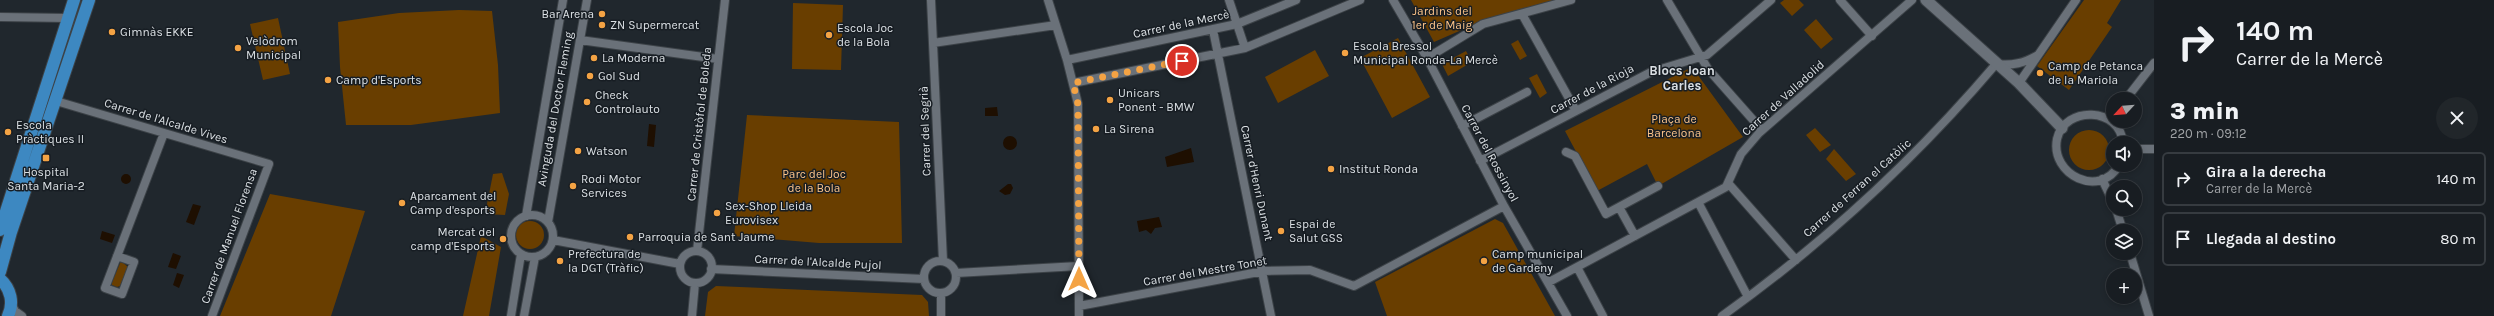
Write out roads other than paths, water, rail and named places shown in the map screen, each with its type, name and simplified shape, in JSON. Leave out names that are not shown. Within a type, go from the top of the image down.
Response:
[{"type":"main road","points":[[0,230],[74,0]]},
{"type":"main road","points":[[0,272],[89,0]]},
{"type":"main road","points":[[0,279],[8,288],[11,303],[8,316]]},
{"type":"street","name":"Avinguda del Doctor Fleming","points":[[526,216],[562,0]]},
{"type":"street","name":"Avinguda del Doctor Fleming","points":[[548,222],[587,0]]},
{"type":"street","name":"Carrer de Cristòfol de Boleda","points":[[697,251],[725,0]]},
{"type":"street","name":"Carrer del Segrià","points":[[931,0],[943,261]]},
{"type":"street","points":[[1048,0],[1067,60],[1078,104],[1079,316]]},
{"type":"street","points":[[1229,0],[1245,48]]},
{"type":"street","name":"Carrer de la Mercè","points":[[1067,60],[1237,24],[1296,0]]},
{"type":"street","points":[[1073,83],[1245,48],[1360,0]]},
{"type":"street","name":"Carrer del Rossinyol","points":[[1393,0],[1427,58],[1504,206],[1549,282],[1567,316]]},
{"type":"street","points":[[1427,58],[1483,24],[1571,0]]},
{"type":"street","name":"Carrer de la Rioja","points":[[1480,161],[1651,72],[1712,52],[1771,0]]},
{"type":"street","points":[[1840,0],[1872,36]]},
{"type":"street","name":"Carrer de Valladolid","points":[[1728,183],[1741,154],[1762,130],[1912,0]]},
{"type":"street","points":[[1926,0],[2019,83],[2062,128]]},
{"type":"street","points":[[2019,83],[2076,0]]},
{"type":"street","points":[[1670,2],[1700,57],[1762,130]]},
{"type":"street","points":[[1522,14],[1576,111]]},
{"type":"street","points":[[0,17],[68,18]]},
{"type":"street","points":[[933,43],[1056,25]]},
{"type":"street","name":"Carrer d'Henri Dunant","points":[[1213,30],[1264,271],[1271,316]]},
{"type":"street","points":[[580,40],[718,59]]},
{"type":"street","points":[[1996,64],[2010,66],[2023,63],[2038,55]]},
{"type":"street","points":[[2131,92],[2154,63]]},
{"type":"street","name":"Carrer de Ferran el Catòlic","points":[[1722,316],[1796,260],[1917,150],[1996,64]]},
{"type":"street","points":[[1462,126],[1527,92]]},
{"type":"street","name":"Carrer de l'Alcalde Vives","points":[[56,101],[269,164]]},
{"type":"street","points":[[2106,117],[2084,114],[2068,122],[2062,128],[2057,138],[2056,149],[2063,168],[2071,176],[2092,182],[2102,179],[2113,172]]},
{"type":"street","points":[[117,256],[134,262],[122,294],[105,288],[117,256],[164,134]]},
{"type":"street","points":[[2142,150],[2154,149]]},
{"type":"street","points":[[1566,152],[1575,156],[1606,214],[1658,186]]},
{"type":"street","name":"Carrer de Manuel Florensa","points":[[212,316],[269,164]]},
{"type":"street","points":[[2102,179],[2106,187]]},
{"type":"street","points":[[1549,282],[1726,187],[1728,183],[1796,260]]},
{"type":"street","points":[[1698,202],[1748,297]]},
{"type":"street","name":"Carrer del Mestre Tonet","points":[[1079,306],[1264,271],[1310,270],[1354,286],[1504,206]]},
{"type":"street","points":[[1619,207],[1635,236]]},
{"type":"street","points":[[526,216],[538,216],[548,222],[552,230],[553,240],[547,251],[535,257],[521,254],[512,242],[512,231],[515,224],[526,216]]},
{"type":"street","points":[[553,240],[680,264]]},
{"type":"street","points":[[697,251],[708,257],[711,269],[708,277],[695,283],[682,275],[680,264],[688,253],[697,251]]},
{"type":"street","points":[[511,316],[521,254]]},
{"type":"street","points":[[524,316],[535,257]]},
{"type":"street","points":[[2132,260],[2149,316]]},
{"type":"street","points":[[943,261],[951,265],[956,273],[954,287],[941,294],[932,291],[924,279],[929,265],[943,261]]},
{"type":"street","points":[[956,273],[1079,266]]},
{"type":"street","points":[[1577,267],[1603,316]]},
{"type":"street","name":"Carrer de l'Alcalde Pujol","points":[[711,269],[924,279]]},
{"type":"street","points":[[692,316],[695,283]]},
{"type":"street","points":[[941,294],[941,316]]},
{"type":"street","points":[[11,303],[15,310],[22,316]]},
{"type":"place","name":"Bar Arena","points":[[602,14]]},
{"type":"place","name":"ZN Supermercat","points":[[602,25]]},
{"type":"place","name":"Gimnàs EKKE","points":[[112,32]]},
{"type":"place","name":"Escola Joc de la Bola","points":[[829,35]]},
{"type":"place","name":"Velòdrom Municipal","points":[[238,48]]},
{"type":"place","name":"Escola Bressol Municipal Ronda-La Mercè","points":[[1345,53]]},
{"type":"place","name":"La Moderna","points":[[594,58]]},
{"type":"place","name":"Camp de Petanca de la Mariola","points":[[2040,73]]},
{"type":"place","name":"Gol Sud","points":[[590,76]]},
{"type":"place","name":"Camp d'Esports","points":[[328,80]]},
{"type":"place","name":"Unicars Ponent - BMW","points":[[1110,100]]},
{"type":"place","name":"Check Controlauto","points":[[587,102]]},
{"type":"place","name":"La Sirena","points":[[1096,129]]},
{"type":"place","name":"Escola Pràctiques II","points":[[8,132]]},
{"type":"place","name":"Watson","points":[[578,151]]},
{"type":"place","name":"Hospital Santa Maria-2","points":[[46,158]]},
{"type":"place","name":"Institut Ronda","points":[[1331,169]]},
{"type":"place","name":"Rodi Motor Services","points":[[573,186]]},
{"type":"place","name":"Aparcament del Camp d'esports","points":[[402,203]]},
{"type":"place","name":"Sex-Shop Lleida Eurovisex","points":[[717,213]]},
{"type":"place","name":"Espai de Salut GSS","points":[[1281,231]]},
{"type":"place","name":"Parroquia de Sant Jaume","points":[[630,237]]},
{"type":"place","name":"Mercat del camp d'Esports","points":[[503,239]]},
{"type":"place","name":"Prefectura de la DGT (Tràfic)","points":[[560,261]]},
{"type":"place","name":"Camp municipal de Gardeny","points":[[1484,261]]},
{"type":"district","name":"Blocs Joan Carles","points":[[1682,78]]},
{"type":"park label","name":"Jardins del 1er de Maig","points":[[1442,18]]},
{"type":"park label","name":"Plaça de Barcelona","points":[[1674,126]]},
{"type":"park label","name":"Parc del Joc de la Bola","points":[[814,181]]}]
